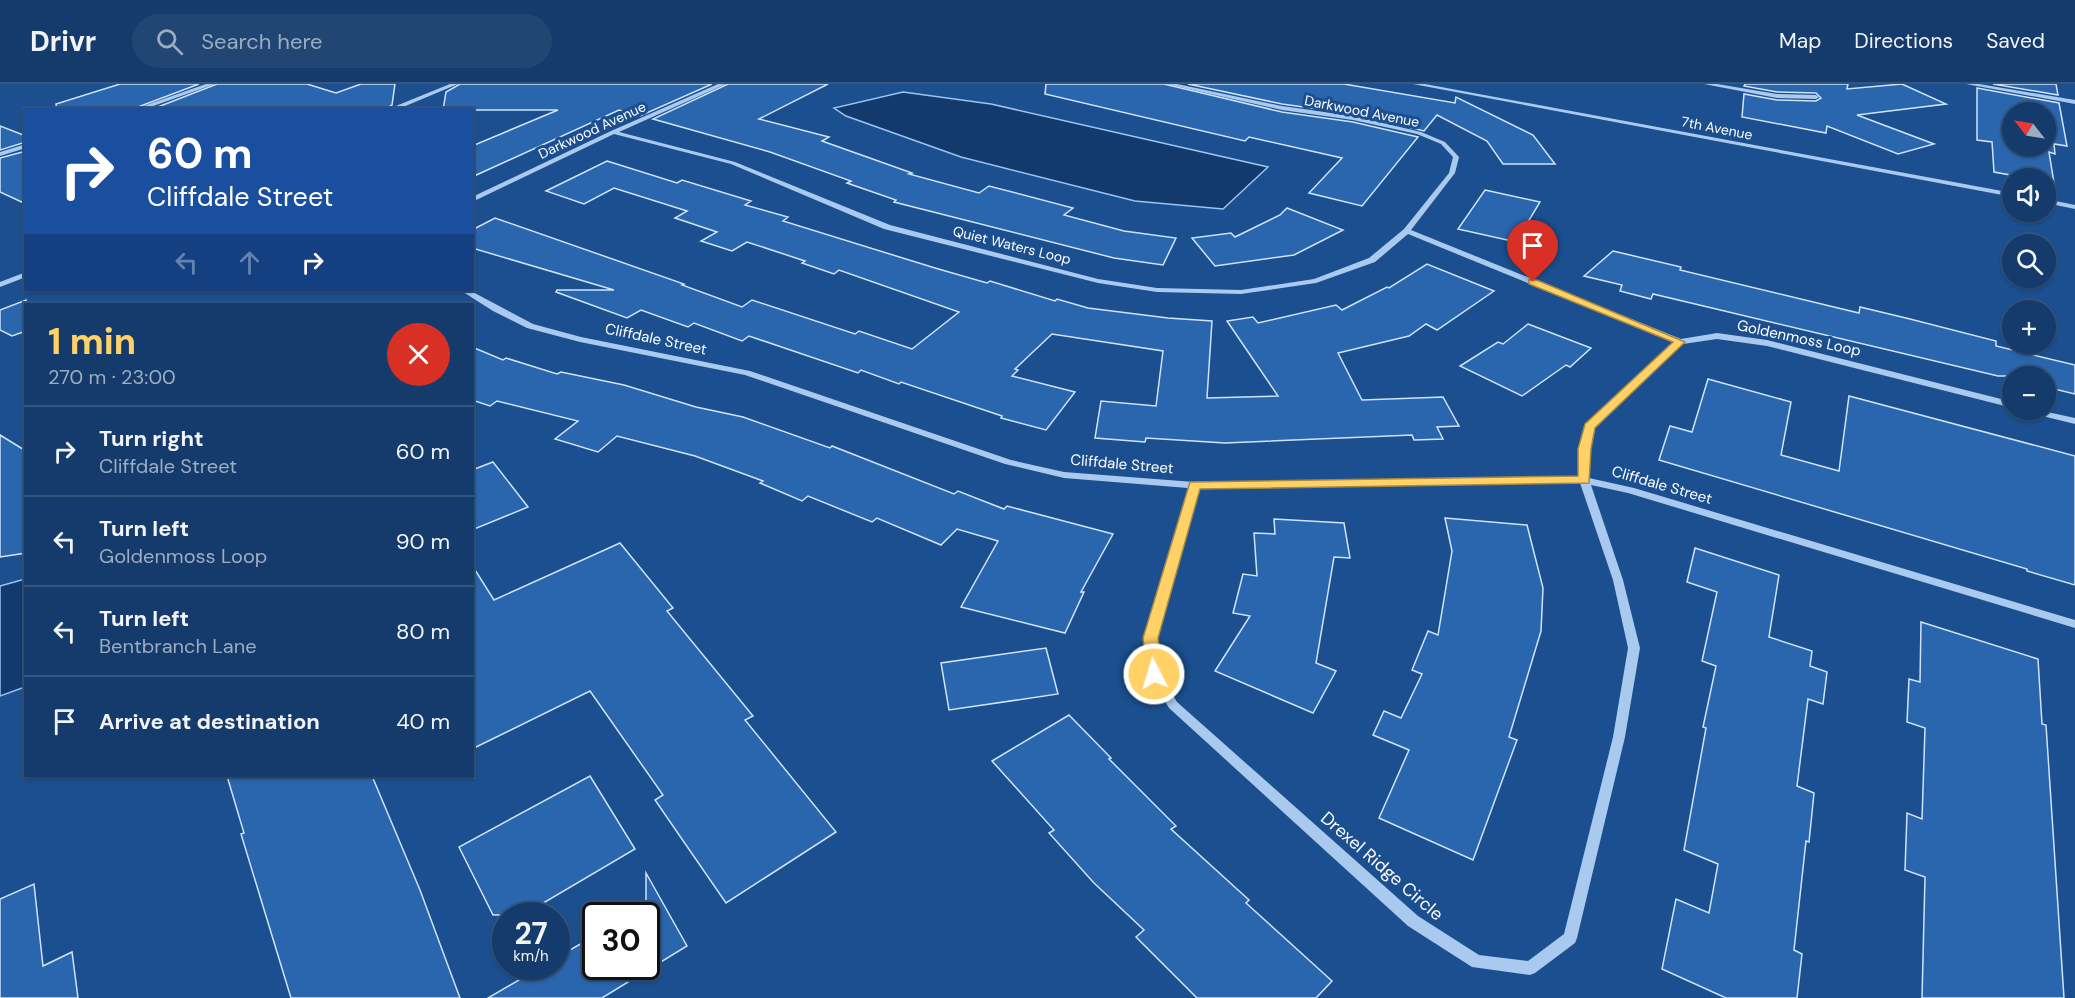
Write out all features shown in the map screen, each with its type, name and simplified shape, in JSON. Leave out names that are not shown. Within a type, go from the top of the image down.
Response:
[{"type":"street","points":[[141,108],[212,84]]},
{"type":"street","points":[[394,108],[455,84]]},
{"type":"street","name":"Darkwood Avenue","points":[[474,199],[613,132],[723,84]]},
{"type":"street","name":"Darkwood Avenue","points":[[1169,84],[1282,108],[1353,118],[1419,133],[1443,143],[1456,157],[1452,173],[1407,231]]},
{"type":"street","name":"7th Avenue","points":[[1416,84],[2002,193]]},
{"type":"street","points":[[1707,84],[1778,96],[1816,97]]},
{"type":"street","points":[[1969,84],[2075,102]]},
{"type":"street","name":"Quiet Waters Loop","points":[[613,132],[733,163],[887,227],[1098,281],[1157,290],[1241,292],[1316,281],[1372,260],[1407,231]]},
{"type":"street","points":[[0,154],[24,147]]},
{"type":"street","points":[[2056,203],[2075,207]]},
{"type":"street","points":[[1407,231],[1680,342],[1589,427],[1584,449],[1584,480]]},
{"type":"street","points":[[0,285],[24,275]]},
{"type":"street","name":"Cliffdale Street","points":[[466,291],[530,326],[580,339],[747,373],[1008,462],[1064,475],[1194,485],[1584,480],[1630,490],[2075,624]]},
{"type":"street","name":"Goldenmoss Loop","points":[[1680,342],[1717,336],[1767,343],[2002,402]]},
{"type":"street","points":[[2056,416],[2075,421]]},
{"type":"street","name":"Drexel Ridge Circle","points":[[1194,485],[1150,638],[1154,674],[1173,705],[1413,921],[1477,962],[1530,968],[1570,938],[1619,737],[1634,648],[1618,580],[1584,480]]},
{"type":"water","points":[[903,92],[991,104],[1268,167],[1223,209],[1135,201],[961,157],[846,116],[834,108]]},
{"type":"water","points":[[24,579],[24,687],[0,696],[0,586]]},
{"type":"building","points":[[120,84],[199,84],[135,108],[57,108],[56,104]]},
{"type":"building","points":[[217,84],[307,84],[336,93],[361,84],[395,84],[392,105],[387,108],[155,108]]},
{"type":"building","points":[[460,84],[712,84],[640,116],[619,110],[474,176],[474,145],[558,110],[443,108],[446,92]]},
{"type":"building","points":[[728,84],[828,84],[759,119],[829,137],[822,141],[912,173],[909,174],[979,193],[989,186],[1073,208],[1064,215],[1124,231],[1176,238],[1163,265],[1114,258],[894,202],[896,200],[847,183],[851,181],[770,152],[653,119]]},
{"type":"building","points":[[1046,84],[1164,84],[1282,112],[1353,122],[1418,137],[1362,206],[1309,193],[1342,158],[1249,137],[1245,141],[1045,94]]},
{"type":"building","points":[[1188,84],[1344,84],[1455,103],[1456,97],[1533,135],[1555,164],[1503,164],[1487,141],[1437,115],[1424,131],[1354,114],[1282,104]]},
{"type":"building","points":[[1745,84],[1848,84],[1847,89],[1902,84],[1946,104],[1857,115],[1934,144],[1898,154],[1827,126],[1826,133],[1742,117],[1744,94],[1777,100],[1816,101],[1821,98],[1816,93],[1777,92],[1744,86]]},
{"type":"building","points":[[1993,84],[2056,84],[2058,95]]},
{"type":"building","points":[[1977,88],[2054,102],[2002,102],[2002,156],[2050,156],[2052,168],[2002,168],[2002,173],[1994,172],[1992,142],[1977,140]]},
{"type":"building","points":[[2056,102],[2059,103],[2067,146],[2056,144]]},
{"type":"building","points":[[0,126],[24,135],[24,143],[0,150]]},
{"type":"building","points":[[24,152],[24,203],[0,192],[0,158]]},
{"type":"building","points":[[607,161],[677,183],[682,180],[751,201],[745,205],[788,217],[783,221],[935,268],[987,283],[990,281],[1055,301],[1057,299],[1088,308],[1212,321],[1207,398],[1278,396],[1227,321],[1253,317],[1258,323],[1336,305],[1342,310],[1389,288],[1427,264],[1494,291],[1437,330],[1426,324],[1409,336],[1338,353],[1362,400],[1443,397],[1459,426],[1437,427],[1443,439],[1414,440],[1412,435],[1225,443],[1146,438],[1145,442],[1095,438],[1101,401],[1156,406],[1163,351],[1052,334],[1015,369],[1018,370],[1012,376],[1075,392],[1046,430],[1001,418],[1002,416],[901,382],[899,384],[861,370],[858,373],[749,336],[742,341],[694,323],[688,327],[641,310],[627,318],[556,292],[557,290],[614,290],[474,249],[474,229],[495,218],[684,284],[682,285],[742,307],[752,300],[855,334],[859,331],[912,349],[959,312],[839,270],[834,274],[802,263],[805,261],[747,242],[732,251],[701,241],[717,232],[675,218],[687,211],[614,188],[584,204],[546,191]]},
{"type":"building","points":[[1485,190],[1540,202],[1516,242],[1458,229]]},
{"type":"building","points":[[1287,208],[1343,230],[1294,255],[1215,266],[1192,238],[1231,233],[1235,237],[1280,215]]},
{"type":"building","points":[[1613,251],[1681,267],[1680,270],[1859,313],[1860,307],[1910,319],[1996,341],[1996,346],[2002,347],[2002,354],[2029,354],[2075,365],[2075,394],[2056,389],[2056,366],[2002,366],[2002,376],[1998,376],[1653,294],[1651,299],[1620,291],[1622,285],[1584,276]]},
{"type":"building","points":[[26,300],[24,303],[24,332],[12,336],[0,330],[0,310]]},
{"type":"building","points":[[1528,324],[1591,348],[1570,367],[1566,365],[1522,396],[1460,366],[1498,342],[1503,344]]},
{"type":"building","points":[[474,348],[503,360],[506,358],[557,374],[561,372],[624,385],[696,407],[743,417],[830,448],[832,446],[954,494],[958,491],[1004,509],[1007,506],[1113,534],[1081,592],[1084,592],[1065,633],[961,607],[998,541],[957,529],[941,545],[877,518],[872,522],[808,496],[802,501],[760,483],[763,481],[695,456],[617,436],[598,452],[555,439],[578,421],[497,401],[490,406],[474,401]]},
{"type":"building","points":[[1708,379],[1791,402],[1781,455],[1839,471],[1849,396],[2075,456],[2075,585],[1659,460],[1670,426],[1692,432]]},
{"type":"building","points":[[0,435],[24,450],[24,553],[0,557]]},
{"type":"building","points":[[493,462],[528,507],[474,529],[474,469]]},
{"type":"building","points":[[1445,518],[1527,525],[1543,588],[1541,631],[1509,737],[1517,740],[1473,860],[1379,818],[1409,750],[1373,735],[1384,711],[1401,718],[1422,674],[1412,670],[1428,631],[1438,635],[1452,551]]},
{"type":"building","points":[[1274,519],[1344,523],[1350,558],[1334,557],[1316,663],[1336,671],[1313,713],[1215,671],[1250,616],[1233,613],[1243,574],[1257,576],[1254,533],[1275,534]]},
{"type":"building","points":[[620,543],[673,608],[667,611],[753,716],[745,720],[836,832],[726,903],[655,800],[663,795],[590,691],[474,748],[474,568],[494,600]]},
{"type":"building","points":[[1695,548],[1779,575],[1769,637],[1812,651],[1810,666],[1827,672],[1823,704],[1808,699],[1797,786],[1814,793],[1809,842],[1806,841],[1794,950],[1802,954],[1797,998],[1726,998],[1662,969],[1676,899],[1709,913],[1718,864],[1684,850],[1706,728],[1703,727],[1716,666],[1702,661],[1717,592],[1687,582]]},
{"type":"building","points":[[1921,622],[2038,659],[2042,724],[2046,725],[2064,998],[1922,998],[1925,877],[1905,870],[1907,813],[1922,819],[1925,728],[1907,722],[1909,679],[1920,682]]},
{"type":"building","points":[[1046,648],[1058,694],[949,710],[941,663]]},
{"type":"building","points":[[1069,715],[1176,826],[1171,829],[1249,900],[1246,903],[1332,981],[1316,998],[1197,998],[1136,937],[1144,930],[1094,883],[1049,833],[1054,830],[992,761]]},
{"type":"building","points":[[590,776],[635,849],[545,902],[492,902],[492,913],[459,847]]},
{"type":"building","points":[[227,777],[372,777],[420,890],[460,998],[291,998],[241,834],[244,833]]},
{"type":"building","points":[[646,873],[687,946],[660,963],[660,902],[646,902]]},
{"type":"building","points":[[34,884],[43,966],[72,952],[78,998],[0,998],[0,899]]},
{"type":"building","points":[[582,943],[582,980],[631,980],[602,998],[488,998],[519,980],[570,980],[570,950]]},
{"type":"route","points":[[1154,674],[1150,638],[1194,485],[1584,480],[1584,449],[1589,427],[1680,342],[1533,282]]}]
